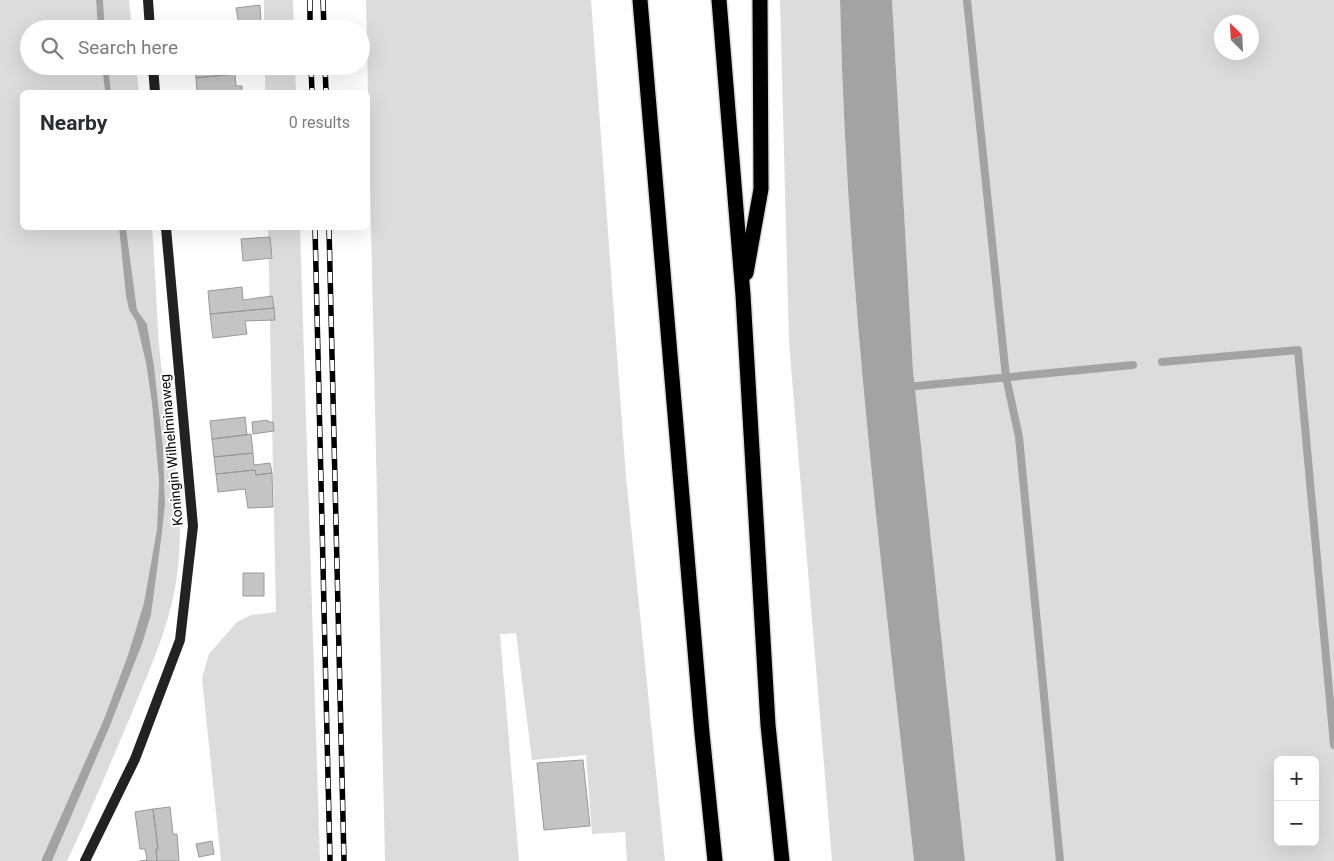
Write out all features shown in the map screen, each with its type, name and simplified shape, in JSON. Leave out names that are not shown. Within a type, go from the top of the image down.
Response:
[{"type":"highway","points":[[640,0],[702,733],[716,861]]},
{"type":"highway","points":[[719,0],[743,294],[768,725],[782,861]]},
{"type":"highway","points":[[743,294],[761,189],[760,0]]},
{"type":"main road","points":[[148,0],[149,20]]},
{"type":"main road","points":[[154,75],[155,90]]},
{"type":"main road","name":"Koningin Wilhelminaweg","points":[[85,861],[135,759],[180,640],[193,526],[166,230]]},
{"type":"shaded area","points":[[0,0],[96,0],[97,20],[20,20],[20,75],[103,75],[105,90],[20,90],[20,230],[119,230],[126,296],[129,310],[136,321],[146,363],[152,404],[159,481],[157,529],[145,601],[128,655],[104,719],[41,861],[0,861]]},
{"type":"shaded area","points":[[96,0],[103,0],[104,20],[97,20]]},
{"type":"shaded area","points":[[103,0],[129,0],[131,20],[104,20]]},
{"type":"shaded area","points":[[264,0],[293,0],[294,20],[264,20]]},
{"type":"shaded area","points":[[366,0],[591,0],[626,477],[665,861],[627,861],[625,832],[592,834],[586,755],[532,760],[516,633],[500,634],[519,861],[385,861],[370,181],[370,90],[368,90],[368,75],[370,75],[370,20],[366,20]]},
{"type":"shaded area","points":[[780,0],[840,0],[850,216],[858,324],[914,861],[832,861],[789,342]]},
{"type":"shaded area","points":[[840,0],[892,0],[913,370],[965,861],[914,861],[858,324],[844,108]]},
{"type":"shaded area","points":[[892,0],[1334,0],[1334,861],[965,861],[913,370]]},
{"type":"shaded area","points":[[103,75],[109,75],[111,90],[105,90]]},
{"type":"shaded area","points":[[109,75],[137,75],[139,90],[111,90]]},
{"type":"shaded area","points":[[265,75],[295,75],[296,90],[265,90]]},
{"type":"shaded area","points":[[119,230],[126,230],[137,310],[147,324],[154,366],[163,447],[165,504],[151,615],[142,644],[110,726],[52,861],[41,861],[104,719],[128,655],[144,603],[157,529],[159,481],[152,404],[146,363],[136,321],[129,310]]},
{"type":"shaded area","points":[[126,230],[152,230],[161,364],[176,469],[180,523],[177,575],[165,629],[92,807],[67,861],[52,861],[111,724],[151,615],[165,504],[163,447],[154,366],[147,324],[137,310]]},
{"type":"shaded area","points":[[268,230],[300,230],[320,861],[221,861],[202,678],[209,654],[237,622],[251,615],[276,612]]},
{"type":"building","points":[[260,5],[261,20],[238,20],[236,8]]},
{"type":"building","points":[[196,75],[225,75],[196,78]]},
{"type":"building","points":[[235,75],[236,86],[242,86],[242,90],[197,90],[196,78]]},
{"type":"building","points":[[270,237],[272,258],[243,261],[241,239]]},
{"type":"building","points":[[242,287],[243,300],[272,296],[274,308],[210,314],[208,291]]},
{"type":"building","points":[[274,308],[275,320],[245,321],[247,334],[213,338],[210,314]]},
{"type":"building","points":[[245,417],[247,435],[212,439],[210,421]]},
{"type":"building","points":[[268,420],[268,422],[273,422],[274,431],[253,434],[252,422]]},
{"type":"building","points":[[251,434],[253,453],[214,457],[212,439]]},
{"type":"building","points":[[253,453],[254,465],[270,463],[272,473],[256,475],[255,470],[216,474],[214,457]]},
{"type":"building","points":[[255,470],[256,475],[272,473],[273,507],[248,508],[245,489],[218,492],[216,474]]},
{"type":"building","points":[[243,573],[264,573],[264,596],[243,596]]},
{"type":"building","points":[[583,760],[590,826],[544,830],[537,763]]},
{"type":"building","points":[[170,807],[173,834],[177,834],[179,861],[157,861],[156,849],[158,849],[153,809]]},
{"type":"building","points":[[153,809],[158,849],[156,849],[157,861],[140,861],[147,860],[145,849],[140,849],[135,812]]},
{"type":"building","points":[[212,841],[214,854],[199,857],[196,844]]},
{"type":"waterway","points":[[967,0],[1006,377],[1019,437],[1060,861]]},
{"type":"waterway","points":[[1162,362],[1298,350],[1334,745]]},
{"type":"waterway","points":[[906,387],[1133,365]]},
{"type":"railway","points":[[310,0],[310,20]]},
{"type":"railway","points":[[323,0],[324,20]]},
{"type":"railway","points":[[311,75],[312,90]]},
{"type":"railway","points":[[325,75],[326,90]]},
{"type":"railway","points":[[315,230],[330,861]]},
{"type":"railway","points":[[329,230],[344,861]]}]
